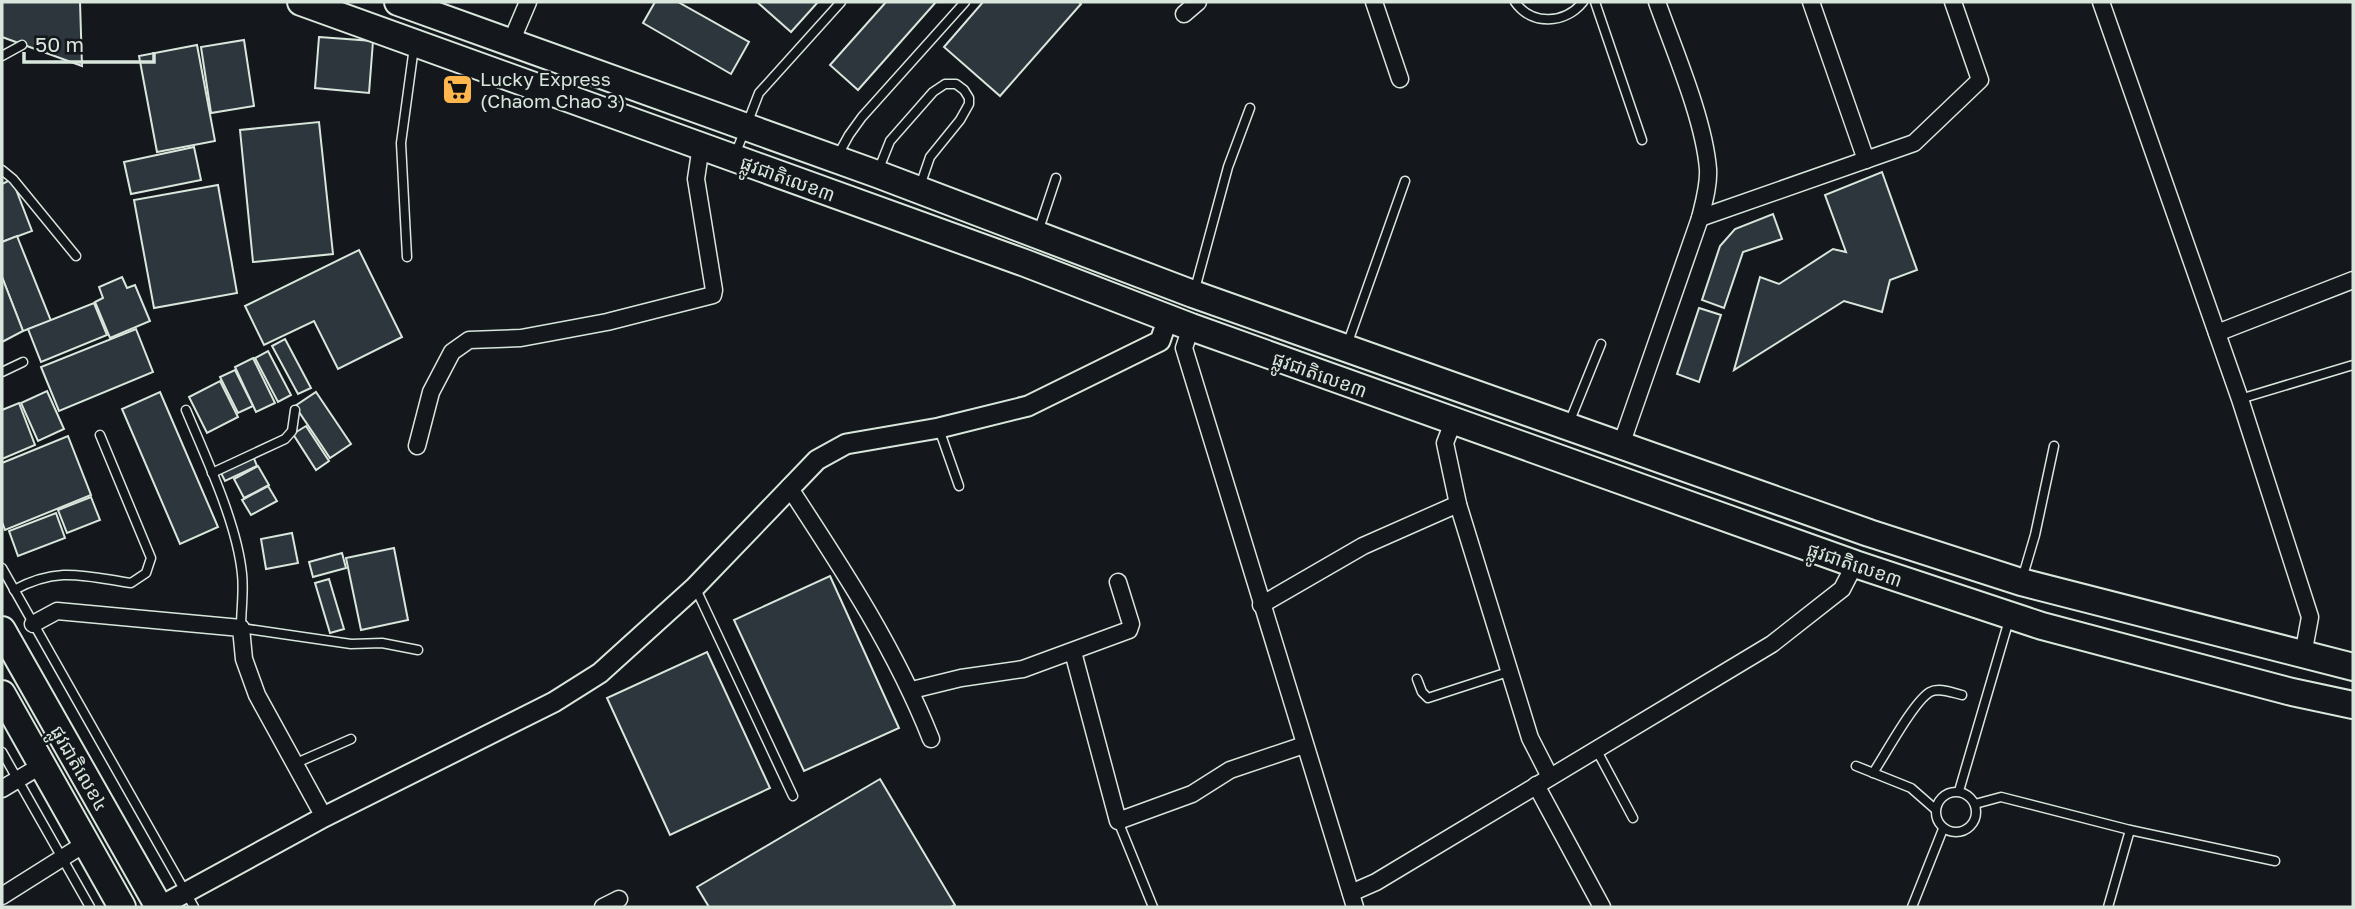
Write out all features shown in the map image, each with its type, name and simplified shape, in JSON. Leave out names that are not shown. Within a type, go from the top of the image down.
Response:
[{"type":"highway","name":"ផ្លូវជាតិលេខ៣","points":[[301,2],[1025,263],[1176,334],[1453,422],[2010,617],[2292,692],[2353,705]]},
{"type":"highway","name":"ផ្លូវជាតិលេខ៣","points":[[398,2],[877,174],[1194,294],[1869,533],[2021,582],[2353,667]]},
{"type":"highway","name":"ផ្លូវជាតិលេខ៤","points":[[2,630],[159,907]]},
{"type":"highway","name":"ផ្លូវជាតិលេខ៤","points":[[2,694],[122,907]]},
{"type":"street","points":[[512,43],[528,2]]},
{"type":"street","points":[[1184,14],[1198,2]]},
{"type":"street","points":[[1374,2],[1400,79]]},
{"type":"street","points":[[1621,445],[1700,218],[1708,170],[1703,141],[1657,2]]},
{"type":"street","points":[[1811,2],[1866,160]]},
{"type":"street","points":[[1700,218],[1914,143],[1980,80],[1953,2]]},
{"type":"street","points":[[2101,2],[2240,399],[2310,617],[2303,655]]},
{"type":"street","points":[[417,446],[430,392],[452,352],[468,341],[521,338],[594,325],[713,295],[715,290],[696,179],[701,146]]},
{"type":"street","points":[[2217,332],[2353,280]]},
{"type":"street","points":[[159,907],[190,900],[324,817],[554,702],[600,673],[695,587],[817,460],[846,444],[939,428],[1028,405],[1176,334],[1353,900],[1376,882],[1772,644],[1842,589],[1855,564]]},
{"type":"street","points":[[1453,422],[1445,443],[1458,504],[1508,672],[1543,780],[1600,902],[1583,907]]},
{"type":"street","points":[[789,487],[858,594],[912,691],[931,739]]},
{"type":"street","points":[[1261,605],[1363,547],[1458,504]]},
{"type":"street","points":[[912,691],[961,678],[1023,669],[1129,630],[1131,624],[1118,582]]},
{"type":"street","points":[[33,624],[57,611],[241,628],[244,659],[257,695],[324,817]]},
{"type":"street","points":[[1073,652],[1118,821],[1192,794],[1230,770],[1304,745]]},
{"type":"street","points":[[2,789],[42,765]]},
{"type":"street","points":[[2,896],[86,843]]},
{"type":"street","points":[[603,907],[619,899]]},
{"type":"lane","points":[[734,158],[759,93],[841,2]]},
{"type":"lane","points":[[835,159],[862,117],[965,2]]},
{"type":"lane","points":[[1515,2],[1531,17],[1550,20],[1568,16],[1583,2]]},
{"type":"lane","points":[[1595,2],[1642,140]]},
{"type":"lane","points":[[407,257],[401,143],[415,43]]},
{"type":"lane","points":[[2,55],[22,44]]},
{"type":"lane","points":[[877,174],[890,141],[933,92],[945,84],[956,84],[964,90],[969,104],[960,120],[930,157],[919,190]]},
{"type":"lane","points":[[1194,294],[1228,167],[1250,108]]},
{"type":"lane","points":[[2,170],[13,179],[76,256]]},
{"type":"lane","points":[[1037,235],[1056,178]]},
{"type":"lane","points":[[1346,348],[1405,181]]},
{"type":"lane","points":[[1568,426],[1601,344]]},
{"type":"lane","points":[[2,372],[23,362]]},
{"type":"lane","points":[[2240,399],[2353,365]]},
{"type":"lane","points":[[186,410],[235,539],[242,574],[241,628],[351,644],[382,643],[418,650]]},
{"type":"lane","points":[[212,473],[285,439],[292,431],[295,410]]},
{"type":"lane","points":[[939,428],[959,486]]},
{"type":"lane","points":[[14,590],[37,578],[69,574],[131,583],[146,573],[150,558],[100,435]]},
{"type":"lane","points":[[2021,582],[2035,535],[2054,446]]},
{"type":"lane","points":[[2,568],[190,900]]},
{"type":"lane","points":[[695,587],[793,796]]},
{"type":"lane","points":[[1959,791],[2010,617]]},
{"type":"lane","points":[[1417,679],[1422,692],[1428,698],[1508,672]]},
{"type":"lane","points":[[1873,773],[1914,710],[1929,692],[1937,689],[1962,695]]},
{"type":"lane","points":[[294,764],[351,739]]},
{"type":"lane","points":[[1596,749],[1633,818]]},
{"type":"lane","points":[[2,752],[90,907]]},
{"type":"lane","points":[[1856,766],[1911,788],[1935,809]]},
{"type":"lane","points":[[1959,791],[1969,796],[1975,804],[1977,815],[1972,825],[1964,832],[1953,833],[1943,829],[1937,820],[1935,809],[1940,799],[1948,793],[1959,791]]},
{"type":"lane","points":[[1975,804],[2001,797],[2130,830],[2275,861]]},
{"type":"lane","points":[[1118,821],[1153,907]]},
{"type":"lane","points":[[1912,907],[1943,829]]},
{"type":"lane","points":[[2108,907],[2130,830]]},
{"type":"building","points":[[2,2],[80,2],[82,66],[2,37]]},
{"type":"building","points":[[655,2],[678,2],[749,42],[731,74],[643,23]]},
{"type":"building","points":[[757,2],[818,2],[791,32]]},
{"type":"building","points":[[886,2],[936,2],[858,90],[830,65]]},
{"type":"building","points":[[983,2],[1081,4],[1000,96],[944,47]]},
{"type":"building","points":[[319,37],[373,41],[369,93],[315,88]]},
{"type":"building","points":[[244,40],[254,106],[211,113],[201,47]]},
{"type":"building","points":[[197,45],[215,141],[157,152],[139,56]]},
{"type":"building","points":[[319,122],[333,254],[253,262],[240,130]]},
{"type":"building","points":[[194,147],[201,180],[131,194],[124,162]]},
{"type":"building","points":[[1882,172],[1917,270],[1890,280],[1882,312],[1844,301],[1734,370],[1760,277],[1779,284],[1833,249],[1846,252],[1825,195]]},
{"type":"building","points":[[12,179],[32,231],[2,242],[2,184]]},
{"type":"building","points":[[218,185],[237,293],[154,308],[134,200]]},
{"type":"building","points":[[1773,214],[1782,239],[1743,252],[1724,308],[1702,300],[1720,246],[1735,229]]},
{"type":"building","points":[[17,236],[51,321],[23,331],[2,277],[2,242]]},
{"type":"building","points":[[359,250],[402,337],[338,369],[314,321],[264,345],[245,306]]},
{"type":"building","points":[[2,277],[23,331],[2,342]]},
{"type":"building","points":[[122,277],[127,288],[135,285],[150,321],[110,338],[95,302],[103,298],[99,287]]},
{"type":"building","points":[[94,303],[107,335],[41,362],[28,329]]},
{"type":"building","points":[[1699,308],[1721,315],[1699,382],[1677,374]]},
{"type":"building","points":[[136,329],[153,372],[59,411],[41,367]]},
{"type":"building","points":[[285,339],[311,388],[298,394],[272,346]]},
{"type":"building","points":[[268,351],[291,395],[278,402],[255,358]]},
{"type":"building","points":[[253,358],[275,403],[256,412],[235,367]]},
{"type":"building","points":[[235,370],[253,406],[238,413],[220,377]]},
{"type":"building","points":[[220,381],[238,417],[207,433],[189,397]]},
{"type":"building","points":[[47,391],[64,429],[38,441],[21,403]]},
{"type":"building","points":[[160,392],[218,527],[180,544],[122,409]]},
{"type":"building","points":[[316,392],[351,444],[330,458],[295,406]]},
{"type":"building","points":[[19,403],[35,445],[2,459],[2,410]]},
{"type":"building","points":[[306,426],[329,461],[316,470],[293,434]]},
{"type":"building","points":[[68,436],[91,495],[5,530],[2,522],[2,463]]},
{"type":"building","points":[[253,456],[257,466],[225,481],[220,471]]},
{"type":"building","points":[[258,466],[269,485],[244,498],[234,479]]},
{"type":"building","points":[[268,486],[277,501],[251,515],[242,500]]},
{"type":"building","points":[[91,497],[100,520],[67,533],[58,510]]},
{"type":"building","points":[[56,513],[65,538],[18,556],[9,531]]},
{"type":"building","points":[[292,533],[298,563],[266,569],[261,539]]},
{"type":"building","points":[[394,548],[408,620],[361,630],[346,558]]},
{"type":"building","points":[[342,553],[346,568],[313,577],[309,562]]},
{"type":"building","points":[[830,576],[899,728],[804,771],[734,620]]},
{"type":"building","points":[[329,579],[344,629],[330,633],[315,583]]},
{"type":"building","points":[[707,652],[770,788],[670,835],[607,698]]},
{"type":"building","points":[[880,779],[955,905],[709,907],[697,887]]},
{"type":"place","name":"Lucky Express (Chaom Chao 3)","points":[[457,89]]}]
